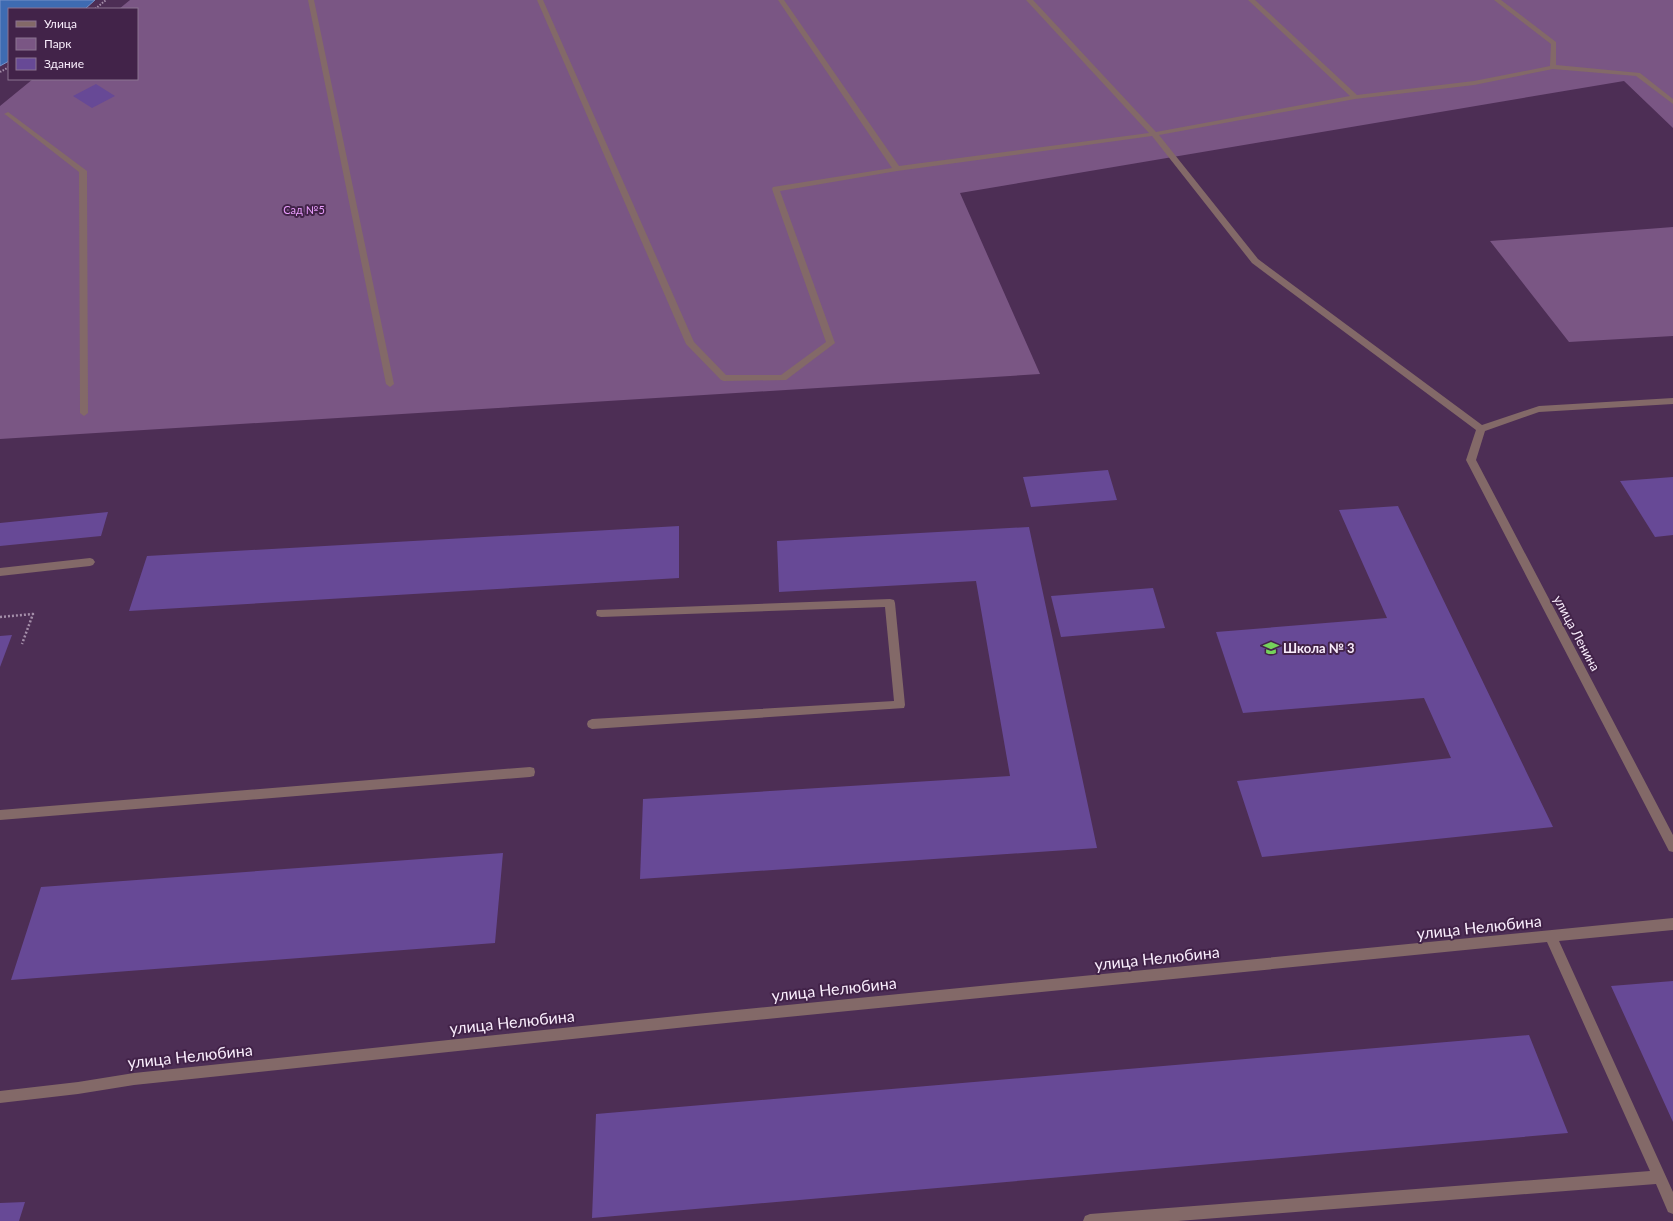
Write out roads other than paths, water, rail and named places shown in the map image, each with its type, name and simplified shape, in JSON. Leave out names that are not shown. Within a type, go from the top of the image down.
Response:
[{"type":"street","points":[[311,0],[390,384]]},
{"type":"street","points":[[540,0],[690,344],[724,378],[783,378],[831,343],[776,189],[897,169],[1154,134],[1355,97],[1474,83],[1553,66],[1638,74],[1673,102]]},
{"type":"street","points":[[781,0],[897,169]]},
{"type":"street","points":[[1029,0],[1154,134],[1255,261],[1481,429],[1539,409],[1673,401]]},
{"type":"street","points":[[1251,0],[1355,97]]},
{"type":"street","points":[[1498,0],[1554,43],[1553,66]]},
{"type":"street","points":[[8,114],[84,171],[84,413]]},
{"type":"street","name":"улица Ленина","points":[[1481,429],[1471,460],[1673,847]]},
{"type":"street","points":[[0,572],[90,562]]},
{"type":"street","points":[[592,724],[900,705],[890,603],[601,613]]},
{"type":"street","points":[[0,815],[530,772]]},
{"type":"street","name":"улица Нелюбина","points":[[0,1097],[78,1088],[134,1079],[696,1020],[1673,924]]},
{"type":"street","points":[[1551,937],[1673,1207]]},
{"type":"street","points":[[1090,1221],[1660,1177]]},
{"type":"water","points":[[0,0],[95,0],[86,8],[8,8],[8,62],[0,66]]},
{"type":"place","name":"Школа № 3","points":[[1271,648]]},
{"type":"park label","name":"Сад №5","points":[[304,210]]}]
